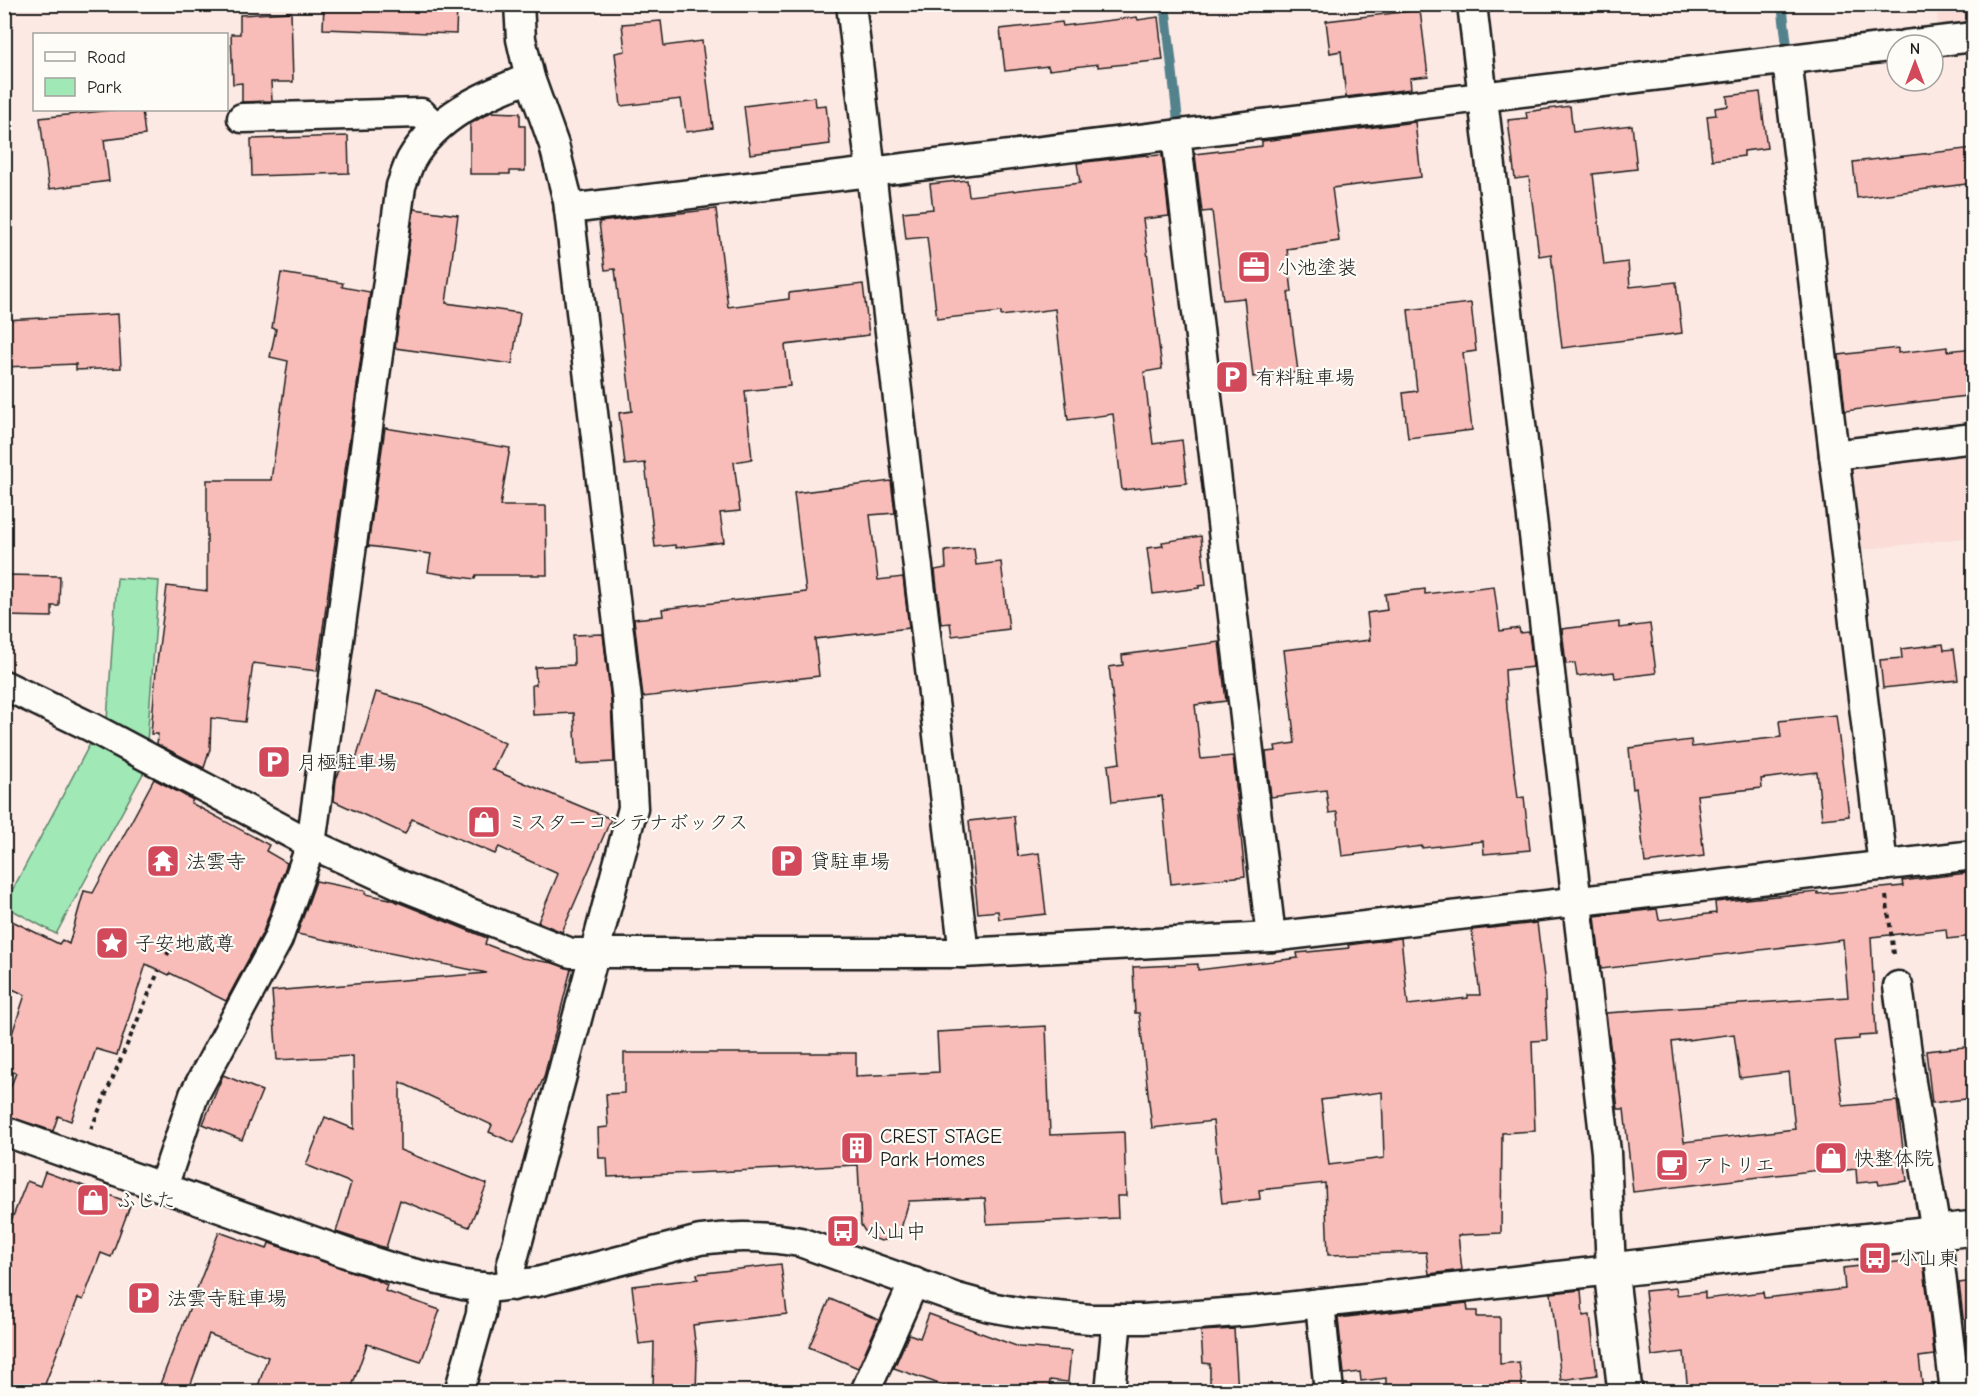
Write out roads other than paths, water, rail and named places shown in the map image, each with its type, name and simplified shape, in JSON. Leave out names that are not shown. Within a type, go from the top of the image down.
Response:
[{"type":"street","points":[[513,1286],[511,1267],[633,808],[627,700],[569,209],[554,145],[530,78],[522,39],[519,4]]},
{"type":"street","points":[[851,4],[962,953]]},
{"type":"street","points":[[1472,4],[1606,1152],[1611,1270],[1625,1392]]},
{"type":"street","points":[[1945,40],[1974,37]]},
{"type":"street","points":[[569,209],[1885,48]]},
{"type":"street","points":[[1787,60],[1882,866]]},
{"type":"street","points":[[163,1187],[194,1095],[278,939],[310,844],[401,186],[411,161],[425,139],[436,128],[467,106],[502,88],[530,78]]},
{"type":"street","points":[[242,118],[421,113],[436,128]]},
{"type":"street","points":[[1176,135],[1270,937]]},
{"type":"street","points":[[1834,455],[1974,438]]},
{"type":"street","points":[[4,685],[91,727],[310,844],[405,887],[571,953],[962,953],[1270,937],[1974,855]]},
{"type":"street","points":[[1898,986],[1911,1082],[1936,1232],[1954,1392]]},
{"type":"street","points":[[4,1131],[396,1269],[440,1280],[483,1287],[513,1286],[537,1282],[700,1240],[725,1236],[750,1236],[800,1242],[957,1298],[1023,1313],[1117,1319],[1251,1311],[1974,1228]]},
{"type":"street","points":[[865,1392],[914,1282]]},
{"type":"street","points":[[459,1392],[481,1314],[483,1287]]},
{"type":"street","points":[[1320,1303],[1329,1392]]},
{"type":"street","points":[[1110,1392],[1117,1319]]},
{"type":"waterway","points":[[1165,4],[1178,121]]},
{"type":"waterway","points":[[1782,4],[1787,46]]},
{"type":"place","name":"小池塗装","points":[[1254,267]]},
{"type":"place","name":"有料駐車場","points":[[1232,377]]},
{"type":"place","name":"月極駐車場","points":[[274,762]]},
{"type":"place","name":"ミスターコンテナボックス","points":[[484,822]]},
{"type":"place","name":"法雲寺","points":[[163,861]]},
{"type":"place","name":"貸駐車場","points":[[787,861]]},
{"type":"place","name":"子安地蔵尊","points":[[112,943]]},
{"type":"place","name":"CREST STAGE Park Homes","points":[[857,1148]]},
{"type":"place","name":"快整体院","points":[[1831,1158]]},
{"type":"place","name":"アトリエ","points":[[1672,1165]]},
{"type":"place","name":"ふじた","points":[[93,1200]]},
{"type":"place","name":"小山中","points":[[843,1231]]},
{"type":"place","name":"小山東","points":[[1875,1258]]},
{"type":"place","name":"法雲寺駐車場","points":[[144,1298]]}]
